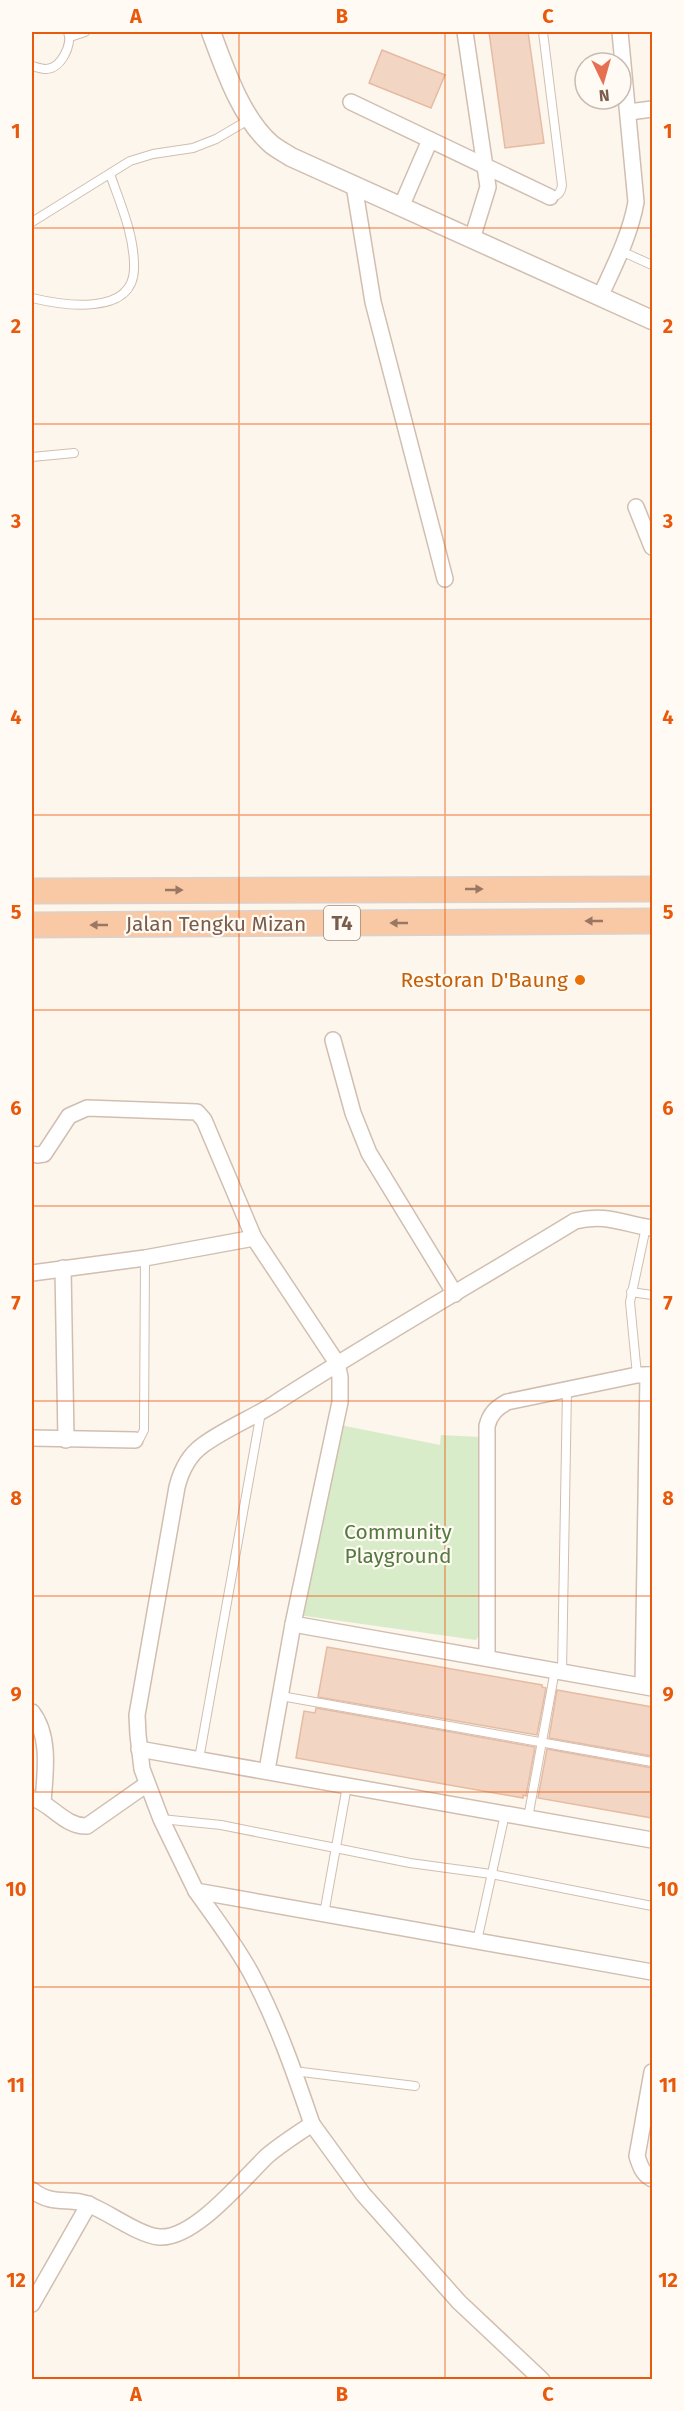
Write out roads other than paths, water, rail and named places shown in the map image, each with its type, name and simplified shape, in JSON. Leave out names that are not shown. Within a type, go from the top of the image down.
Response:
[{"type":"highway","name":"Jalan Tengku Mizan","points":[[32,891],[652,889]]},
{"type":"highway","name":"Jalan Tengku Mizan","points":[[32,925],[652,921]]},
{"type":"street","points":[[213,32],[224,66],[250,119],[271,144],[291,157],[652,320]]},
{"type":"street","points":[[465,32],[488,193],[472,239]]},
{"type":"street","points":[[600,297],[621,251],[633,219],[636,202],[620,32]]},
{"type":"street","points":[[351,102],[550,197]]},
{"type":"street","points":[[629,112],[652,109]]},
{"type":"street","points":[[400,207],[430,140]]},
{"type":"street","points":[[354,185],[373,302],[445,579]]},
{"type":"street","points":[[636,507],[652,547]]},
{"type":"street","points":[[333,1040],[353,1113],[369,1153],[455,1294]]},
{"type":"street","points":[[32,1154],[44,1154],[69,1116],[87,1108],[198,1112],[204,1120],[254,1238],[337,1364],[340,1402],[293,1624],[267,1770]]},
{"type":"street","points":[[542,2379],[459,2302],[363,2194],[312,2124],[294,2071],[253,1977],[236,1948],[196,1891],[161,1819],[142,1769],[137,1715],[180,1475],[188,1461],[203,1445],[576,1221],[591,1217],[606,1217],[649,1227]]},
{"type":"street","points":[[32,1273],[145,1258],[254,1238]]},
{"type":"street","points":[[63,1268],[66,1440]]},
{"type":"street","points":[[293,1624],[648,1687],[646,1375],[507,1402],[497,1407],[487,1426],[487,1658]]},
{"type":"street","points":[[32,1438],[135,1440]]},
{"type":"street","points":[[32,1712],[38,1721],[45,1748],[37,1800],[71,1824],[87,1826],[147,1784]]},
{"type":"street","points":[[139,1749],[652,1840]]},
{"type":"street","points":[[196,1891],[652,1972]]},
{"type":"street","points":[[652,2072],[637,2156],[646,2176],[652,2179]]},
{"type":"street","points":[[32,2190],[50,2201],[89,2204],[155,2236],[173,2235],[185,2230],[233,2193],[268,2155],[312,2124]]},
{"type":"street","points":[[32,2304],[89,2204]]},
{"type":"lane","points":[[32,66],[47,69],[54,66],[68,49],[69,34],[85,32]]},
{"type":"lane","points":[[543,32],[562,184],[556,196],[550,197]]},
{"type":"lane","points":[[32,222],[130,161],[193,148],[216,139],[250,119]]},
{"type":"lane","points":[[32,298],[88,306],[110,300],[127,288],[134,271],[132,244],[110,174]]},
{"type":"lane","points":[[621,251],[652,265]]},
{"type":"lane","points":[[32,457],[74,453]]},
{"type":"lane","points":[[646,1375],[630,1292],[649,1227]]},
{"type":"lane","points":[[135,1440],[140,1438],[144,1430],[145,1258]]},
{"type":"lane","points":[[630,1292],[652,1295]]},
{"type":"lane","points":[[528,1818],[558,1671],[567,1390]]},
{"type":"lane","points":[[199,1759],[261,1412]]},
{"type":"lane","points":[[280,1696],[652,1762]]},
{"type":"lane","points":[[324,1914],[347,1785]]},
{"type":"lane","points":[[477,1941],[505,1814]]},
{"type":"lane","points":[[161,1819],[221,1825],[410,1863],[491,1874],[652,1906]]},
{"type":"lane","points":[[294,2071],[415,2086]]},
{"type":"place","name":"Restoran D'Baung","points":[[580,980]]},
{"type":"park label","name":"Community Playground","points":[[398,1544]]}]
